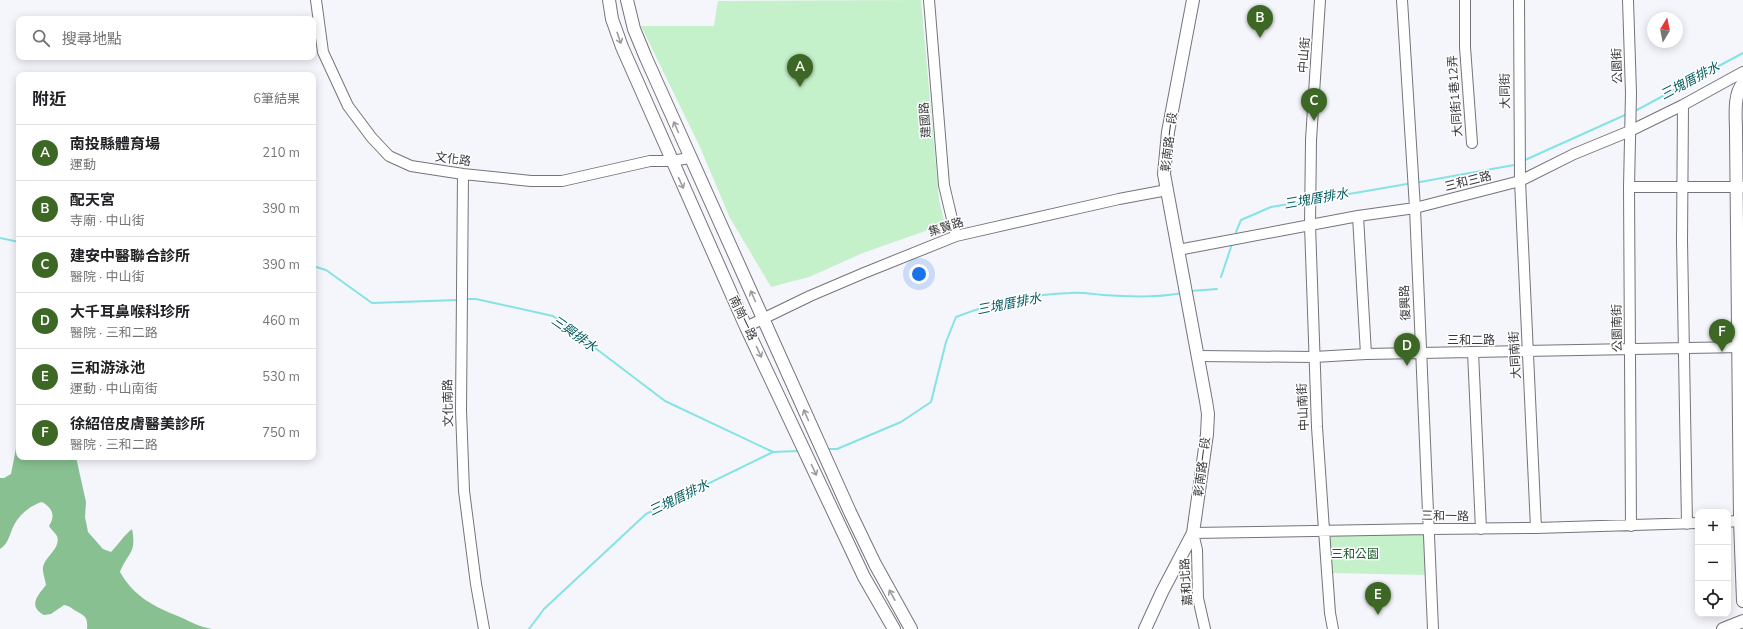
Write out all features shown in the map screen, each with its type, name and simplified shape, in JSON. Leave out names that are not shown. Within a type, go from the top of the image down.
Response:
[{"type":"main road","name":"南崗一路","points":[[609,0],[612,19],[622,47],[746,327],[864,577],[894,629]]},
{"type":"main road","name":"南崗一路","points":[[627,0],[634,29],[690,158],[856,525],[875,564],[911,629]]},
{"type":"main road","name":"彰南路一段","points":[[1145,629],[1162,592],[1193,533],[1199,496],[1208,414],[1164,174],[1168,132],[1193,0]]},
{"type":"main road","points":[[1743,83],[1736,99],[1740,131],[1741,348],[1741,459],[1737,521],[1743,601]]},
{"type":"main road","points":[[1723,629],[1743,621]]},
{"type":"street","name":"文化路","points":[[316,0],[323,52],[348,106],[372,138],[389,156],[411,166],[531,182],[562,181],[650,161],[672,161],[690,158]]},
{"type":"street","name":"建國路","points":[[929,0],[944,185],[956,236]]},
{"type":"street","name":"中山街","points":[[1311,188],[1311,140],[1320,0]]},
{"type":"street","name":"復興路","points":[[1402,0],[1415,208],[1433,629]]},
{"type":"street","name":"大同街1巷12弄","points":[[1464,0],[1465,47],[1472,143]]},
{"type":"street","name":"大同街","points":[[1519,0],[1518,68],[1520,181]]},
{"type":"street","name":"公園街","points":[[1628,0],[1631,92],[1630,131]]},
{"type":"street","name":"三和三路","points":[[1178,250],[1358,216],[1415,208],[1520,181],[1574,154],[1630,131],[1683,105],[1743,72]]},
{"type":"street","points":[[1683,105],[1682,186],[1687,524]]},
{"type":"street","name":"公園南街","points":[[1630,131],[1631,526]]},
{"type":"street","name":"文化南路","points":[[463,174],[461,410],[464,492],[476,584],[484,629]]},
{"type":"street","name":"大同南街","points":[[1520,181],[1536,528]]},
{"type":"street","points":[[1629,187],[1740,187]]},
{"type":"street","name":"中山南街","points":[[1311,188],[1310,225],[1314,358],[1324,530],[1330,613],[1333,629]]},
{"type":"street","name":"集賢路","points":[[746,327],[844,282],[956,236],[1119,199],[1167,190]]},
{"type":"street","points":[[1358,216],[1366,354]]},
{"type":"street","name":"三和二路","points":[[1198,356],[1314,358],[1366,354],[1741,348]]},
{"type":"street","points":[[1473,352],[1481,529]]},
{"type":"street","name":"三和一路","points":[[1193,533],[1536,528],[1695,523]]},
{"type":"street","name":"嘉和北路","points":[[1193,533],[1197,550],[1198,598],[1205,629]]},
{"type":"green space","points":[[921,0],[939,200],[945,224],[863,253],[809,277],[771,287],[730,218],[700,147],[641,26],[714,26],[718,1]]},
{"type":"green space","points":[[16,448],[16,460],[77,460],[86,502],[85,517],[88,532],[103,549],[111,552],[132,529],[132,549],[120,572],[126,581],[139,595],[154,605],[203,627],[212,629],[87,629],[85,617],[68,606],[64,605],[51,614],[44,615],[39,612],[35,604],[37,597],[46,585],[43,566],[55,548],[58,540],[57,536],[49,526],[52,518],[52,512],[42,502],[26,510],[19,517],[7,541],[0,549],[0,478],[4,478],[11,474]]},
{"type":"green space","name":"三和公園","points":[[1327,534],[1424,535],[1425,575],[1329,573]]},
{"type":"waterway","name":"三塊厝排水","points":[[1637,110],[1743,53]]},
{"type":"waterway","name":"三塊厝排水","points":[[1525,160],[1625,115]]},
{"type":"waterway","name":"三塊厝排水","points":[[1420,182],[1514,165]]},
{"type":"waterway","name":"三塊厝排水","points":[[1314,200],[1407,184]]},
{"type":"waterway","name":"三塊厝排水","points":[[1236,232],[1241,220],[1271,207],[1307,201]]},
{"type":"waterway","name":"三興排水","points":[[0,238],[16,241]]},
{"type":"waterway","name":"三塊厝排水","points":[[1221,277],[1232,244]]},
{"type":"waterway","name":"三興排水","points":[[316,267],[326,270],[372,303],[458,300]]},
{"type":"waterway","name":"三塊厝排水","points":[[1191,291],[1217,289]]},
{"type":"waterway","name":"三塊厝排水","points":[[828,449],[837,449],[901,422],[931,402],[946,342],[956,317],[984,307],[1041,295],[1078,293],[1142,297],[1182,293]]},
{"type":"waterway","name":"三興排水","points":[[465,299],[476,299],[553,316],[665,401],[773,452]]},
{"type":"waterway","name":"三塊厝排水","points":[[529,629],[544,609],[646,514],[773,452],[798,451]]},
{"type":"place","name":"配天宮","points":[[1260,38]]},
{"type":"place","name":"南投縣體育場","points":[[800,87]]},
{"type":"place","name":"建安中醫聯合診所","points":[[1314,121]]},
{"type":"place","name":"徐紹倍皮膚醫美診所","points":[[1722,352]]},
{"type":"place","name":"大千耳鼻喉科珍所","points":[[1407,366]]},
{"type":"place","name":"三和游泳池","points":[[1378,615]]}]
